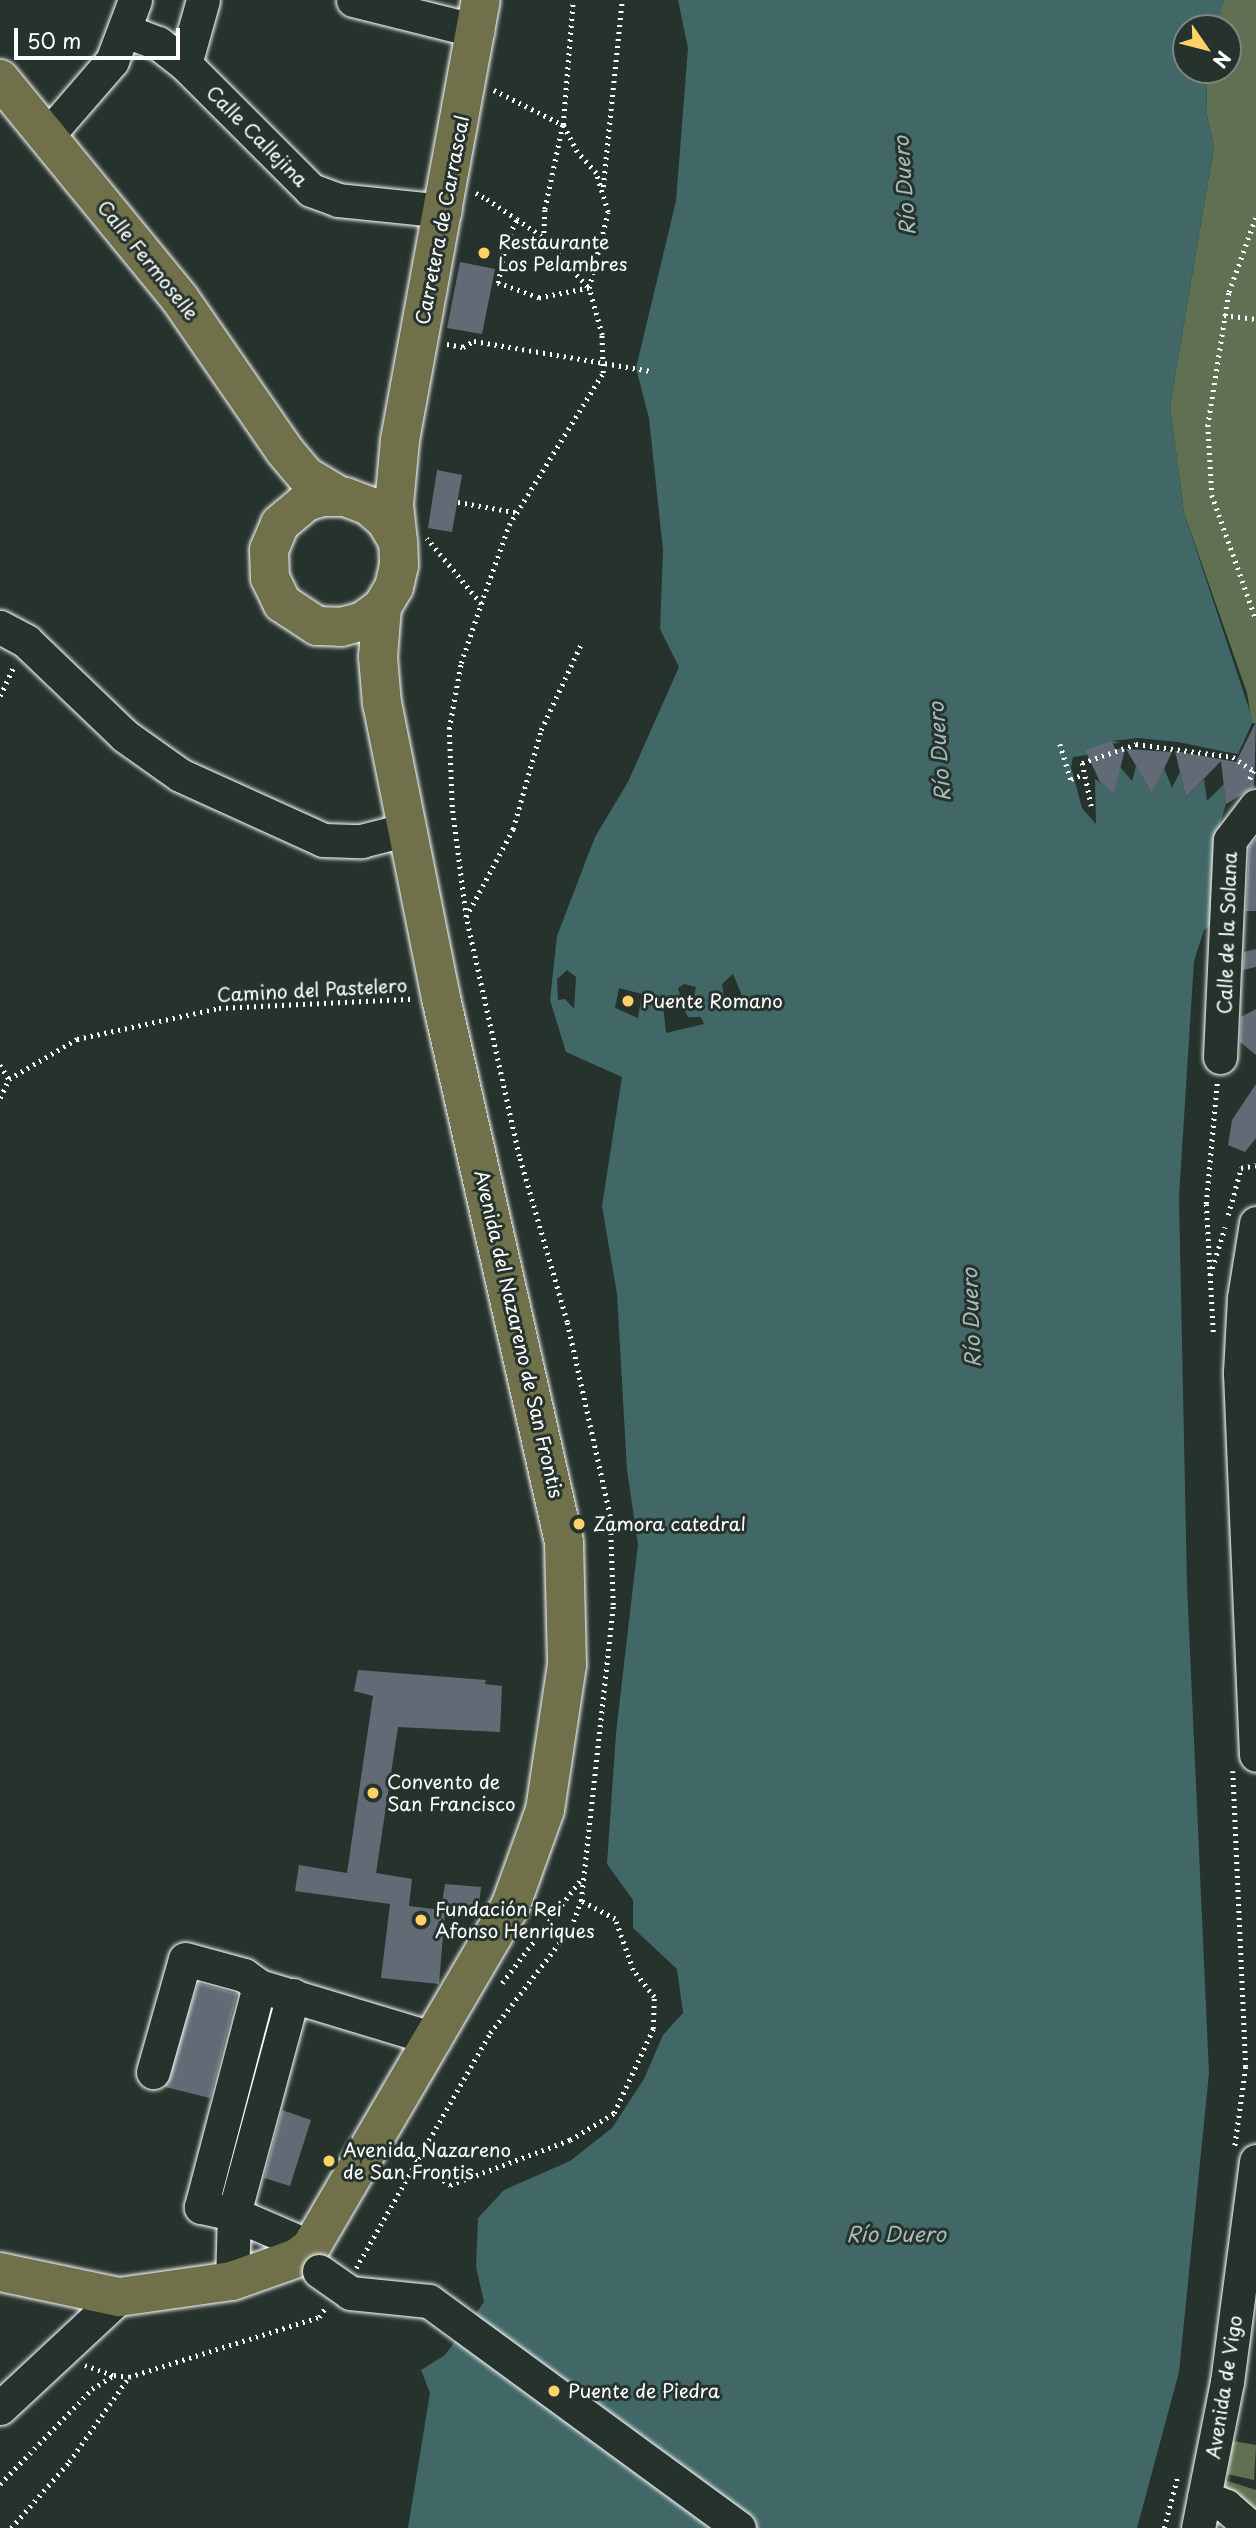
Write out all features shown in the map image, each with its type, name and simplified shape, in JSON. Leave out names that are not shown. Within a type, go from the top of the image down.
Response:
[{"type":"main road","name":"Carretera de Carrascal","points":[[409,539],[394,505],[400,440],[479,15]]},
{"type":"main road","name":"Calle Fermoselle","points":[[0,79],[180,299],[284,450],[306,476],[342,497]]},
{"type":"main road","name":"Carretera de Carrascal","points":[[342,497],[385,464],[400,440]]},
{"type":"main road","points":[[280,524],[306,502],[342,497],[369,506],[409,539],[394,587],[382,607],[352,624],[317,626],[282,603],[270,578],[269,550],[280,524],[284,450]]},
{"type":"main road","name":"Avenida del Nazareno de San Frontis","points":[[321,2270],[433,2039],[510,1907],[545,1810],[567,1665],[568,1600],[556,1499],[441,998],[380,688],[382,607]]},
{"type":"main road","name":"Avenida del Nazareno de San Frontis","points":[[317,626],[358,656],[380,688]]},
{"type":"main road","points":[[0,2272],[119,2297],[321,2270]]},
{"type":"street","points":[[185,64],[203,0]]},
{"type":"street","points":[[353,0],[479,15]]},
{"type":"street","points":[[47,136],[91,89],[130,16]]},
{"type":"street","name":"Calle Callejina","points":[[130,16],[185,64],[311,190],[338,200],[446,197]]},
{"type":"street","points":[[0,627],[26,641],[125,736],[180,775],[323,840],[361,841],[408,829]]},
{"type":"street","name":"Calle de la Solana","points":[[1220,1057],[1230,840],[1253,816]]},
{"type":"street","points":[[1244,1760],[1254,1655],[1240,1373],[1244,1298],[1256,1223]]},
{"type":"street","points":[[153,2072],[185,1959],[244,1975],[259,1986],[433,2039]]},
{"type":"street","points":[[259,1986],[201,2207],[234,2214],[350,2292],[429,2301],[739,2528]]},
{"type":"street","points":[[232,2281],[234,2214],[293,1996]]},
{"type":"street","points":[[228,2105],[261,2114]]},
{"type":"street","name":"Avenida de Vigo","points":[[1201,2512],[1243,2356],[1245,2155]]},
{"type":"street","points":[[0,2408],[119,2297]]},
{"type":"street","points":[[1201,2512],[1226,2505],[1251,2528]]},
{"type":"path","points":[[544,239],[544,210],[563,125],[573,0]]},
{"type":"path","points":[[589,288],[608,212],[603,189],[622,0]]},
{"type":"path","points":[[484,86],[563,125],[603,189]]},
{"type":"path","points":[[85,2365],[129,2377],[319,2317],[321,2270],[382,2226],[415,2160],[490,2033],[571,1928],[580,1901],[613,1605],[610,1516],[566,1322],[519,1156],[466,917],[452,807],[449,729],[461,663],[516,512],[603,373],[602,335],[589,288],[544,239],[464,187],[446,197]]},
{"type":"path","points":[[1256,218],[1224,315],[1210,405],[1210,482],[1220,522],[1256,619]]},
{"type":"path","points":[[517,219],[506,241],[498,283],[539,298],[589,288]]},
{"type":"path","points":[[1224,315],[1256,319]]},
{"type":"path","points":[[435,341],[463,347],[474,341],[652,371]]},
{"type":"path","points":[[458,502],[516,512]]},
{"type":"path","points":[[409,539],[432,541],[481,604]]},
{"type":"path","points":[[466,917],[513,829],[541,730],[582,642]]},
{"type":"path","points":[[1060,744],[1071,779],[1082,775]]},
{"type":"path","points":[[1091,806],[1082,775],[1084,761],[1136,744],[1237,760],[1254,771],[1247,784],[1256,780]]},
{"type":"path","name":"Camino del Pastelero","points":[[9,1079],[77,1039],[219,1007],[441,998]]},
{"type":"path","points":[[1213,1340],[1207,1186],[1220,1057]]},
{"type":"path","points":[[0,1065],[9,1079],[0,1098]]},
{"type":"path","points":[[1235,1191],[1243,1165],[1256,1165]]},
{"type":"path","points":[[1209,1277],[1218,1255]]},
{"type":"path","points":[[1244,1760],[1245,2155]]},
{"type":"path","points":[[496,1986],[582,1878]]},
{"type":"path","points":[[415,2160],[450,2185],[570,2140],[614,2113],[653,2029],[654,1997],[633,1970],[615,1919],[580,1901]]},
{"type":"path","points":[[0,2484],[92,2389],[114,2375]]},
{"type":"path","points":[[11,2528],[69,2462],[129,2377]]},
{"type":"path","points":[[1164,2528],[1180,2468]]},
{"type":"green space","points":[[1224,0],[1256,0],[1256,723],[1252,723],[1247,693],[1184,513],[1170,406],[1214,146],[1207,116],[1206,84],[1242,84],[1242,14],[1219,14]]},
{"type":"green space","points":[[1233,2441],[1256,2445],[1254,2480],[1227,2474]]},
{"type":"green space","points":[[1225,2480],[1256,2490],[1256,2517],[1226,2491]]},
{"type":"water","name":"Río Duero","points":[[678,0],[1225,0],[1220,14],[1172,14],[1172,84],[1206,84],[1207,116],[1214,146],[1170,406],[1184,513],[1253,721],[1238,754],[1138,738],[1086,750],[1087,755],[1073,757],[1071,767],[1082,808],[1096,824],[1095,779],[1114,792],[1120,767],[1132,781],[1136,766],[1152,792],[1164,768],[1172,788],[1180,772],[1186,797],[1204,779],[1207,801],[1224,784],[1226,804],[1220,824],[1219,918],[1204,930],[1194,961],[1179,1197],[1187,1585],[1209,2073],[1179,2372],[1137,2528],[408,2528],[430,2393],[421,2370],[445,2355],[484,2302],[476,2267],[478,2218],[504,2190],[570,2161],[612,2128],[644,2079],[663,2035],[683,2013],[677,1969],[633,1928],[633,1900],[607,1864],[616,1733],[638,1544],[627,1470],[617,1294],[602,1206],[622,1077],[566,1052],[550,1000],[557,936],[595,837],[628,782],[679,667],[660,629],[663,550],[649,418],[636,368],[676,201],[688,48]],"holes":[[[567,970],[576,977],[574,1009],[565,999],[558,1000],[557,979]],[[733,974],[742,996],[724,997],[722,984]],[[684,984],[696,987],[694,997],[682,1003],[678,988]],[[619,988],[642,994],[638,1018],[615,1008]],[[663,1004],[682,1005],[688,1017],[701,1017],[704,1024],[666,1033]]]},
{"type":"pier","points":[[1138,738],[1178,742],[1240,755],[1112,741]]},
{"type":"building","points":[[460,262],[495,269],[482,334],[447,328]]},
{"type":"building","points":[[437,470],[462,475],[452,532],[428,528]]},
{"type":"building","points":[[1256,722],[1254,787],[1226,804],[1221,761],[1186,797],[1175,751],[1236,762]]},
{"type":"building","points":[[1112,741],[1115,749],[1125,749],[1114,793],[1100,782],[1085,750]]},
{"type":"building","points":[[1126,749],[1172,752],[1152,793]]},
{"type":"building","points":[[1256,838],[1256,911],[1246,911],[1249,847]]},
{"type":"building","points":[[1256,949],[1256,967],[1243,970],[1244,952]]},
{"type":"building","points":[[1256,1009],[1256,1055],[1240,1042],[1241,1017]]},
{"type":"building","points":[[1256,1084],[1256,1138],[1245,1152],[1228,1145],[1232,1120]]},
{"type":"building","name":"Convento de San Francisco","points":[[358,1670],[486,1680],[485,1684],[502,1686],[500,1732],[398,1727],[376,1873],[412,1879],[409,1906],[441,1910],[445,1884],[481,1887],[478,1915],[445,1911],[439,1984],[381,1978],[390,1904],[295,1891],[299,1865],[347,1873],[373,1696],[354,1691]]},
{"type":"building","points":[[198,1983],[237,1994],[210,2098],[165,2087]]},
{"type":"building","points":[[282,2110],[311,2120],[290,2186],[264,2178]]},
{"type":"place","name":"Restaurante Los Pelambres","points":[[484,253]]},
{"type":"place","name":"Puente Romano","points":[[628,1001]]},
{"type":"place","name":"Zamora catedral","points":[[579,1524]]},
{"type":"place","name":"Convento de San Francisco","points":[[373,1793]]},
{"type":"place","name":"Fundación Rei Afonso Henriques","points":[[421,1920]]},
{"type":"place","name":"Avenida Nazareno de San Frontis","points":[[329,2161]]},
{"type":"place","name":"Puente de Piedra","points":[[554,2391]]}]
